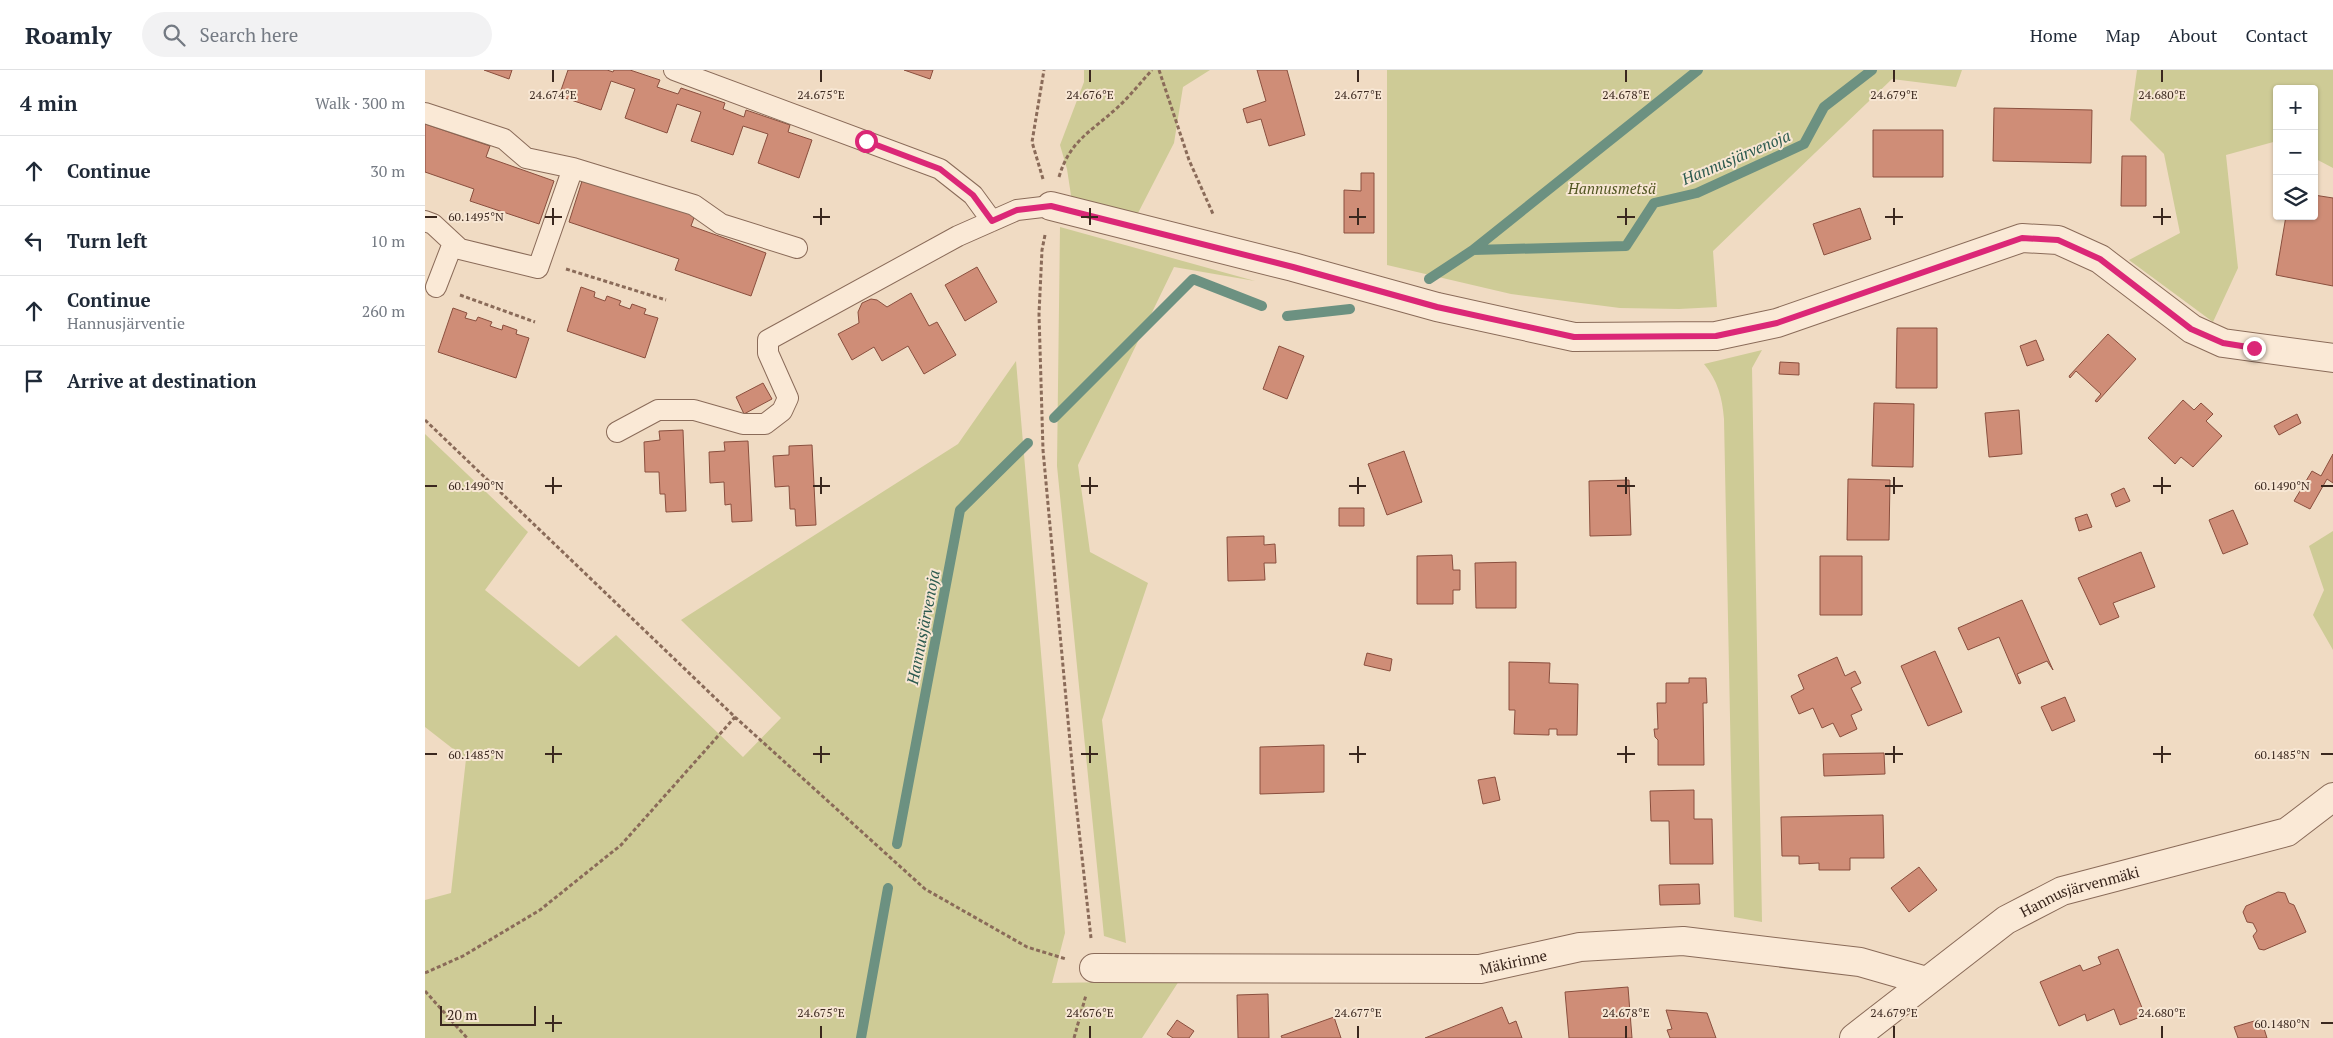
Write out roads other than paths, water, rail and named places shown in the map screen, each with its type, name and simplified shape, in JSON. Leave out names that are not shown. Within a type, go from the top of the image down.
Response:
[{"type":"street","points":[[1051,206],[1229,251],[1437,307],[1574,337],[1716,336],[1777,323],[2022,238],[2058,240],[2100,259],[2191,329],[2223,343],[2333,358]]},
{"type":"street","name":"Hannusjärvenmäki","points":[[1853,1038],[2006,920],[2062,890],[2287,832],[2333,797]]},
{"type":"street","name":"Mäkirinne","points":[[1094,968],[1480,968],[1581,947],[1683,941],[1860,962],[1926,981]]},
{"type":"lane","points":[[674,70],[940,169],[973,195],[992,221]]},
{"type":"lane","points":[[425,113],[504,139],[526,158],[573,168],[694,205],[721,224],[797,248]]},
{"type":"lane","points":[[425,221],[433,224],[460,249],[538,268],[573,168]]},
{"type":"lane","points":[[617,432],[658,410],[694,410],[743,424],[765,424],[782,411],[789,398],[767,353],[767,340],[958,236],[1017,210],[1051,206]]},
{"type":"lane","points":[[436,287],[453,242]]},
{"type":"waterway","points":[[1473,250],[1698,70]]},
{"type":"waterway","name":"Hannusjärvenoja","points":[[1429,279],[1473,250],[1626,246],[1654,203],[1697,193],[1804,144],[1824,107],[1872,70]]},
{"type":"waterway","name":"Hannusjärvenoja","points":[[1054,418],[1193,279],[1262,306]]},
{"type":"waterway","name":"Hannusjärvenoja","points":[[1287,316],[1350,309]]},
{"type":"waterway","name":"Hannusjärvenoja","points":[[897,844],[960,510],[1028,443]]},
{"type":"waterway","name":"Hannusjärvenoja","points":[[861,1038],[888,888]]},
{"type":"park label","name":"Hannusmetsä","points":[[1612,188]]}]
